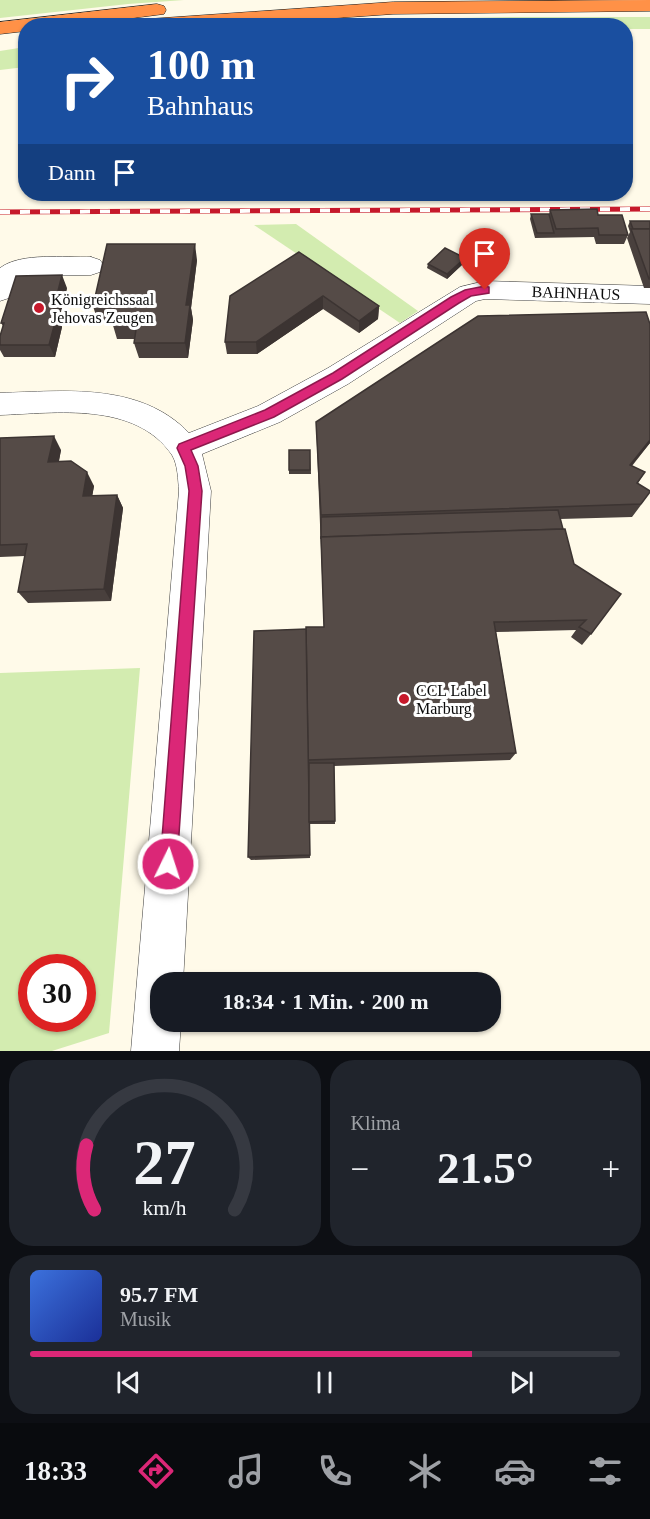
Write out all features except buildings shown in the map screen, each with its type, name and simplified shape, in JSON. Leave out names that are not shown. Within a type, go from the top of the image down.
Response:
[{"type":"highway","points":[[91,18],[154,11],[336,0]]},
{"type":"highway","points":[[249,18],[393,8],[650,5]]},
{"type":"highway","points":[[0,28],[18,26]]},
{"type":"highway","points":[[0,41],[18,39]]},
{"type":"street","points":[[0,292],[5,277],[12,270],[22,267],[91,266]]},
{"type":"street","name":"BAHNHAUS","points":[[184,448],[269,414],[338,376],[469,293],[485,290],[650,295]]},
{"type":"street","points":[[0,404],[91,403],[119,406],[158,424],[184,448],[192,466],[195,491],[155,1051]]},
{"type":"green space","points":[[0,0],[184,0],[0,18]]},
{"type":"green space","points":[[650,17],[650,29],[633,29],[633,18],[465,18]]},
{"type":"green space","points":[[18,48],[18,68],[0,70],[0,51]]},
{"type":"green space","points":[[296,224],[418,311],[400,323],[254,225]]},
{"type":"green space","points":[[140,668],[109,1033],[52,1051],[0,1051],[0,673]]},
{"type":"railway","points":[[0,212],[650,209]]},
{"type":"place","name":"Königreichssaal Jehovas Zeugen","points":[[39,308]]},
{"type":"place","name":"CCL Label Marburg","points":[[404,699]]},
{"type":"route","points":[[168,864],[195,491],[192,466],[184,448],[269,414],[338,376],[455,300],[469,293],[485,290]]}]
